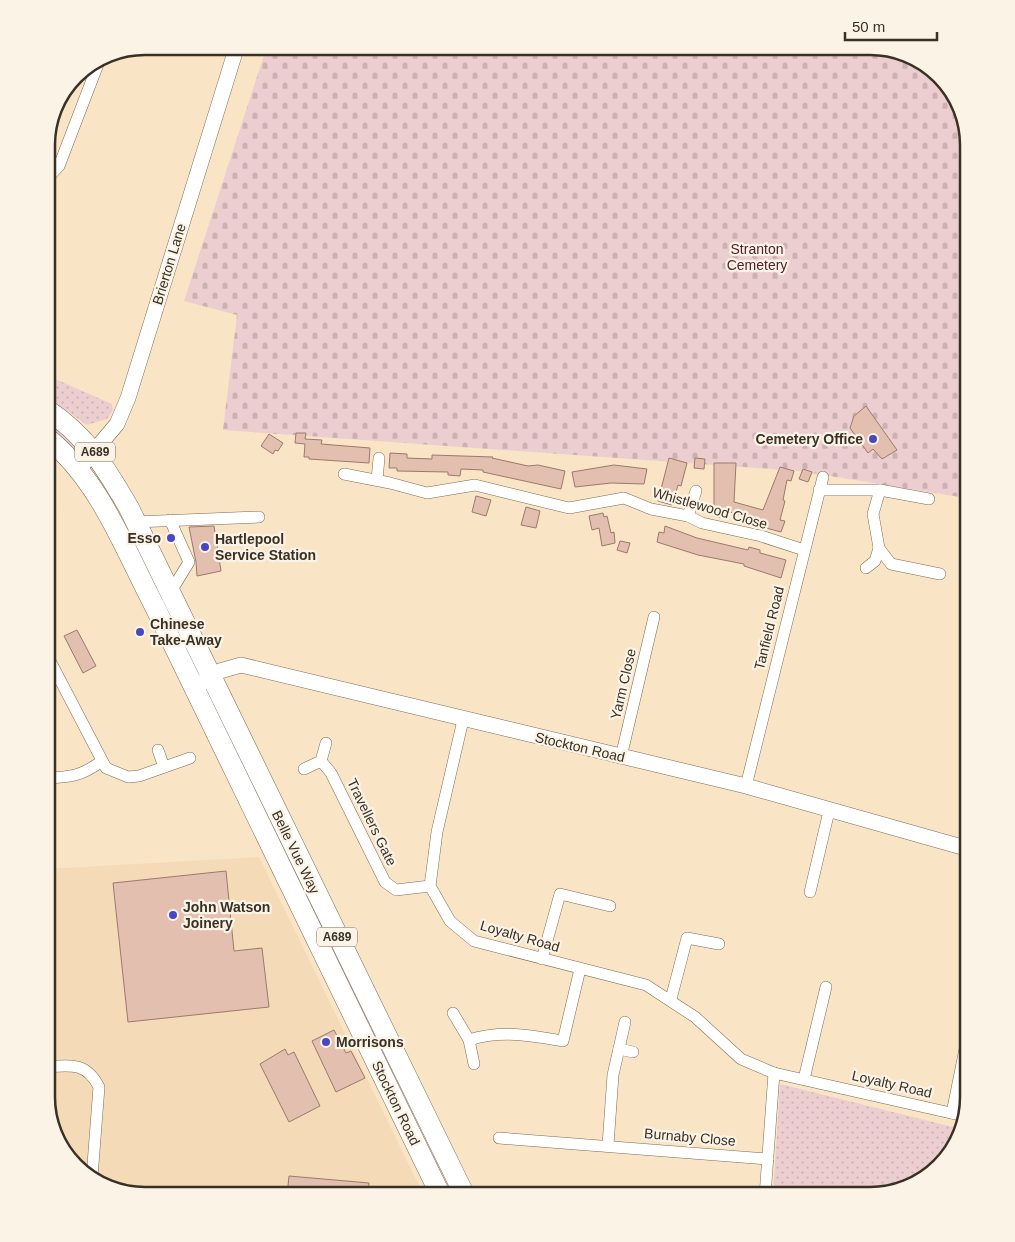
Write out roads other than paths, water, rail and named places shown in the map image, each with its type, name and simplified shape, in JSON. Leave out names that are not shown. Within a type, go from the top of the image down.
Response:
[{"type":"highway","name":"A689","points":[[55,416],[78,433],[95,452],[132,515]]},
{"type":"highway","name":"Stockton Road","points":[[55,445],[80,469],[107,514],[437,1187]]},
{"type":"highway","name":"Belle Vue Way","points":[[132,515],[461,1187]]},
{"type":"street","name":"Brierton Lane","points":[[80,469],[117,424],[128,398],[234,55]]},
{"type":"street","points":[[55,170],[59,166],[96,69]]},
{"type":"street","points":[[377,480],[379,458]]},
{"type":"street","name":"Whistlewood Close","points":[[344,474],[377,480],[427,493],[475,485],[569,508],[624,498],[651,509],[688,516],[702,523],[761,536],[804,550]]},
{"type":"street","name":"Tanfield Road","points":[[746,786],[823,477]]},
{"type":"street","points":[[688,516],[696,490]]},
{"type":"street","points":[[819,490],[880,490],[929,499]]},
{"type":"street","points":[[866,568],[875,561],[879,548],[873,514],[880,490]]},
{"type":"street","points":[[132,515],[170,520],[259,517]]},
{"type":"street","points":[[170,520],[189,562],[170,593]]},
{"type":"street","points":[[879,548],[892,564],[940,574]]},
{"type":"street","name":"Yarm Close","points":[[621,757],[654,617]]},
{"type":"street","name":"Stockton Road","points":[[193,687],[230,667],[241,665],[463,720],[746,786],[960,847]]},
{"type":"street","points":[[55,670],[106,768],[128,777],[139,776],[190,758]]},
{"type":"street","points":[[430,886],[437,832],[463,720]]},
{"type":"street","points":[[304,769],[321,761],[326,743]]},
{"type":"street","points":[[158,750],[164,766]]},
{"type":"street","points":[[55,778],[73,777],[85,773],[102,761]]},
{"type":"street","name":"Travellers Gate","points":[[321,761],[331,773],[385,882],[396,890],[430,886]]},
{"type":"street","points":[[810,892],[829,811]]},
{"type":"street","name":"Loyalty Road","points":[[430,886],[450,921],[474,941],[646,985],[671,999],[695,1017],[742,1059],[774,1072],[958,1114]]},
{"type":"street","points":[[542,959],[560,894],[610,906]]},
{"type":"street","points":[[671,999],[687,938],[719,944]]},
{"type":"street","points":[[468,1040],[488,1034],[510,1033],[563,1042],[580,969]]},
{"type":"street","points":[[804,1079],[826,987]]},
{"type":"street","points":[[453,1013],[468,1040],[474,1064]]},
{"type":"street","points":[[608,1145],[613,1075],[625,1022]]},
{"type":"street","points":[[619,1049],[633,1052]]},
{"type":"street","points":[[55,1066],[72,1065],[86,1070],[94,1077],[99,1087],[93,1170]]},
{"type":"street","points":[[766,1187],[774,1072]]},
{"type":"street","points":[[952,1113],[960,1073]]},
{"type":"street","name":"Burnaby Close","points":[[498,1138],[608,1145],[768,1159]]},
{"type":"place","name":"Cemetery Office","points":[[873,439]]},
{"type":"place","name":"Esso","points":[[171,538]]},
{"type":"place","name":"Hartlepool Service Station","points":[[205,547]]},
{"type":"place","name":"Chinese Take-Away","points":[[140,632]]},
{"type":"place","name":"John Watson Joinery","points":[[173,915]]},
{"type":"place","name":"Morrisons","points":[[326,1042]]},
{"type":"park label","name":"Stranton Cemetery","points":[[757,258]]}]
